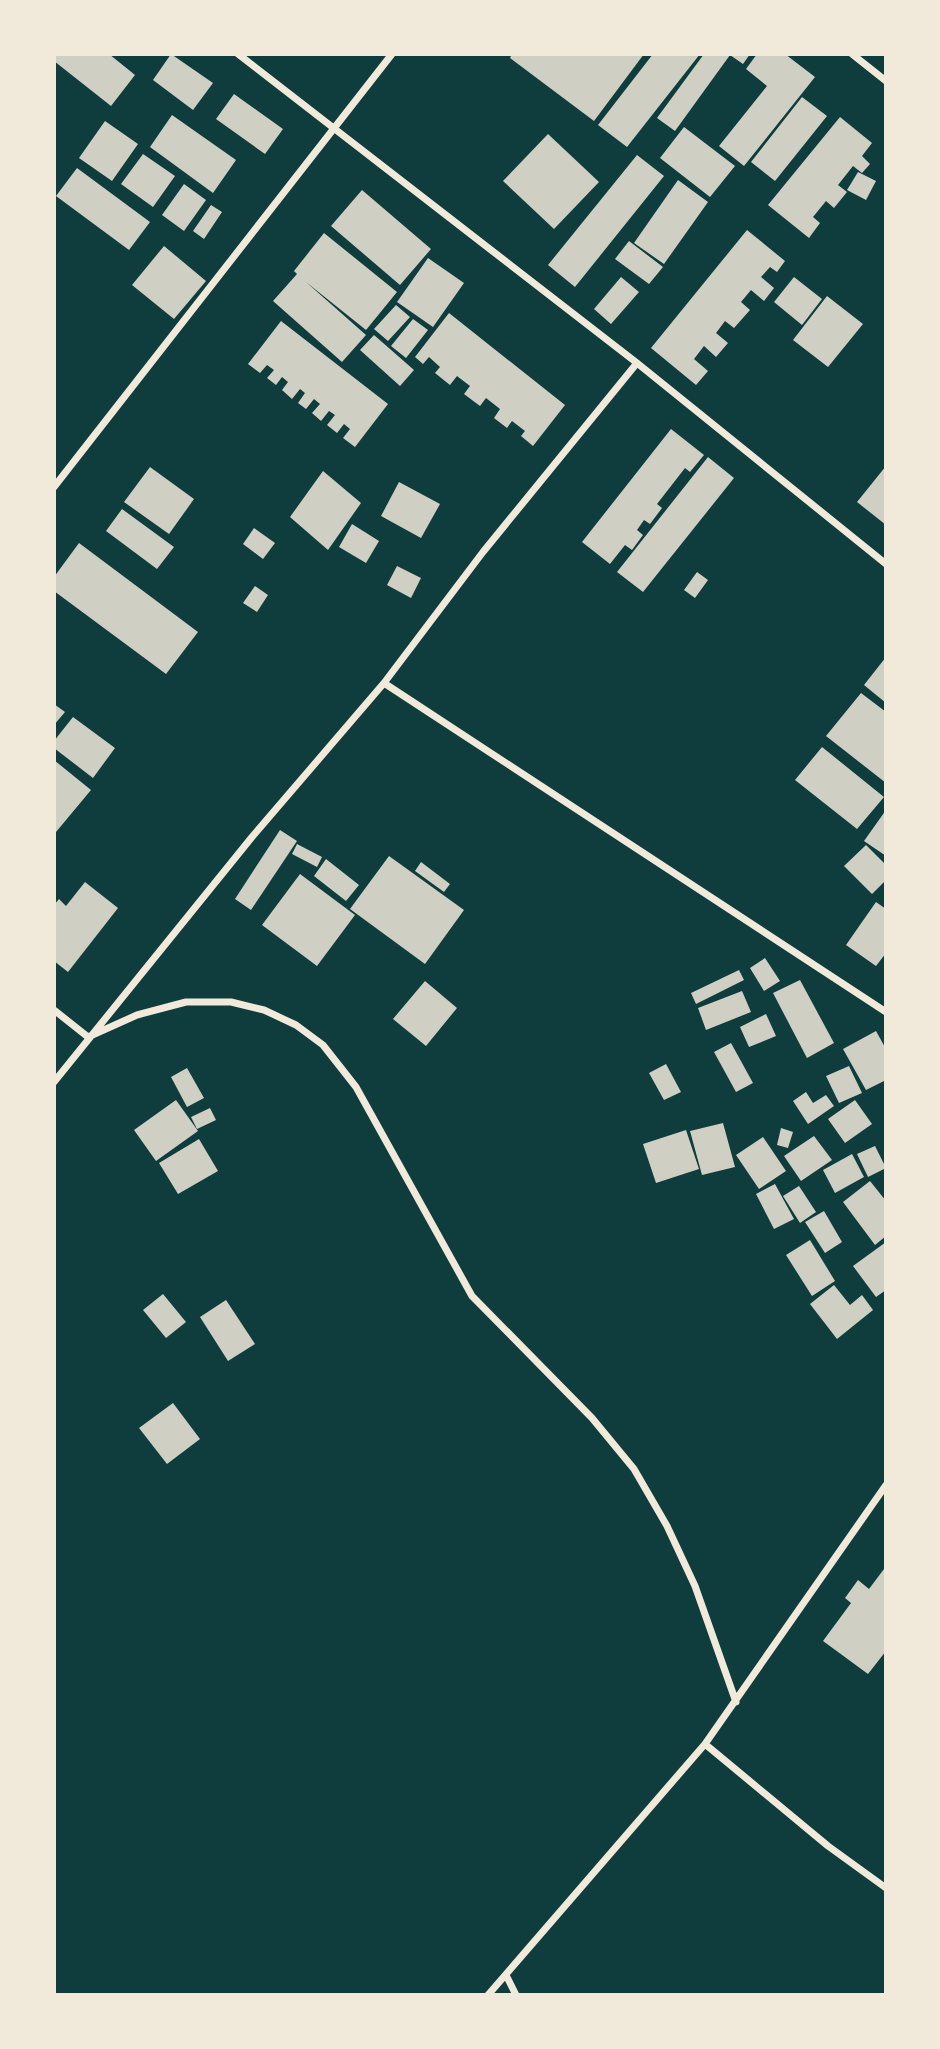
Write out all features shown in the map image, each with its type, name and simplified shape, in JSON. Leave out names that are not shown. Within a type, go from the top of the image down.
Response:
[{"type":"street","points":[[238,54],[637,363],[886,564]]},
{"type":"street","points":[[54,487],[392,54]]},
{"type":"street","points":[[852,54],[886,82]]},
{"type":"street","points":[[54,1082],[251,837],[384,683],[483,552],[637,363]]},
{"type":"street","points":[[384,683],[886,1012]]},
{"type":"street","points":[[88,1037],[137,1015],[186,1002],[231,1002],[264,1010],[296,1025],[323,1045],[356,1087],[472,1296],[592,1418],[634,1469],[667,1526],[695,1586],[736,1702]]},
{"type":"street","points":[[54,1010],[88,1037]]},
{"type":"street","points":[[488,1995],[705,1744],[886,1485]]},
{"type":"street","points":[[705,1744],[828,1846],[886,1888]]},
{"type":"street","points":[[506,1975],[516,1995]]},
{"type":"building","points":[[54,54],[109,54],[135,75],[111,106],[54,61]]},
{"type":"building","points":[[171,54],[213,83],[193,110],[153,80]]},
{"type":"building","points":[[512,54],[644,54],[594,121],[510,58]]},
{"type":"building","points":[[653,54],[700,54],[627,147],[598,125]]},
{"type":"building","points":[[704,54],[750,54],[743,64],[730,55],[675,131],[657,118]]},
{"type":"building","points":[[757,54],[785,54],[815,77],[744,166],[719,146],[767,86],[746,69]]},
{"type":"building","points":[[234,94],[283,129],[265,154],[216,119]]},
{"type":"building","points":[[802,97],[827,116],[775,181],[751,162]]},
{"type":"building","points":[[172,115],[236,160],[213,193],[150,147]]},
{"type":"building","points":[[840,117],[872,143],[862,156],[870,164],[862,173],[853,166],[838,185],[847,192],[834,208],[826,201],[813,217],[820,223],[809,238],[768,205]]},
{"type":"building","points":[[105,121],[138,144],[112,181],[79,158]]},
{"type":"building","points":[[684,127],[735,166],[710,197],[660,158]]},
{"type":"building","points":[[548,134],[599,182],[554,229],[503,181]]},
{"type":"building","points":[[143,154],[175,176],[153,207],[121,184]]},
{"type":"building","points":[[637,155],[664,176],[575,287],[548,265]]},
{"type":"building","points":[[77,168],[150,222],[129,250],[56,196]]},
{"type":"building","points":[[858,172],[876,181],[866,200],[847,190]]},
{"type":"building","points":[[678,180],[708,202],[664,264],[634,243]]},
{"type":"building","points":[[184,184],[206,200],[184,231],[162,215]]},
{"type":"building","points":[[362,190],[431,249],[400,285],[331,226]]},
{"type":"building","points":[[211,205],[222,212],[204,239],[193,231]]},
{"type":"building","points":[[747,230],[785,261],[777,272],[770,267],[761,277],[774,288],[764,301],[751,290],[741,302],[750,310],[734,328],[725,321],[716,333],[728,343],[716,357],[704,346],[694,359],[708,371],[696,385],[651,348]]},
{"type":"building","points":[[324,233],[397,292],[366,330],[306,282],[366,335],[342,362],[273,301],[297,274],[294,271]]},
{"type":"building","points":[[629,241],[663,267],[649,284],[615,259]]},
{"type":"building","points":[[164,246],[206,281],[174,319],[132,285]]},
{"type":"building","points":[[428,258],[464,283],[433,327],[397,302]]},
{"type":"building","points":[[621,277],[639,292],[611,324],[594,309]]},
{"type":"building","points":[[794,277],[822,299],[802,325],[774,302]]},
{"type":"building","points":[[827,296],[863,324],[828,367],[793,340]]},
{"type":"building","points":[[396,305],[410,317],[388,341],[374,329]]},
{"type":"building","points":[[449,313],[565,405],[533,446],[521,436],[525,431],[512,421],[507,428],[494,418],[500,409],[486,398],[480,406],[464,394],[470,386],[457,376],[450,385],[435,373],[440,367],[429,357],[423,364],[415,357]]},
{"type":"building","points":[[413,319],[428,330],[406,358],[391,346]]},
{"type":"building","points":[[281,321],[388,404],[355,447],[343,438],[350,429],[344,424],[337,433],[327,425],[335,415],[329,411],[321,421],[312,413],[320,404],[314,399],[306,409],[298,403],[305,393],[300,389],[292,399],[282,390],[288,382],[282,377],[276,385],[267,378],[274,370],[267,365],[260,373],[248,364]]},
{"type":"building","points":[[374,335],[414,370],[400,386],[360,350]]},
{"type":"building","points":[[671,429],[704,455],[690,472],[685,468],[657,504],[662,508],[650,524],[644,520],[637,530],[643,535],[632,550],[625,545],[610,564],[582,542]]},
{"type":"building","points":[[708,457],[734,478],[643,592],[617,572]]},
{"type":"building","points":[[886,466],[886,525],[857,502]]},
{"type":"building","points":[[150,467],[194,499],[169,534],[124,502]]},
{"type":"building","points":[[323,471],[361,503],[328,550],[290,517]]},
{"type":"building","points":[[399,482],[440,504],[421,538],[381,516]]},
{"type":"building","points":[[122,509],[174,547],[157,569],[106,531]]},
{"type":"building","points":[[352,524],[379,541],[366,563],[339,547]]},
{"type":"building","points":[[254,528],[275,543],[263,559],[243,544]]},
{"type":"building","points":[[79,543],[198,632],[166,674],[54,591],[54,577]]},
{"type":"building","points":[[397,566],[421,578],[411,598],[387,585]]},
{"type":"building","points":[[697,572],[708,580],[695,598],[684,590]]},
{"type":"building","points":[[255,586],[268,595],[257,612],[243,603]]},
{"type":"building","points":[[886,657],[886,703],[864,685]]},
{"type":"building","points":[[861,693],[886,712],[886,783],[826,736]]},
{"type":"building","points":[[54,704],[65,712],[54,725]]},
{"type":"building","points":[[73,717],[115,748],[93,778],[54,748],[54,741]]},
{"type":"building","points":[[822,747],[884,797],[857,829],[795,780]]},
{"type":"building","points":[[54,760],[91,790],[56,832],[54,830]]},
{"type":"building","points":[[886,810],[886,856],[864,841]]},
{"type":"building","points":[[280,830],[297,841],[251,910],[235,899]]},
{"type":"building","points":[[297,844],[322,857],[317,867],[292,854]]},
{"type":"building","points":[[866,845],[886,865],[886,880],[872,894],[844,866]]},
{"type":"building","points":[[389,856],[464,910],[425,964],[350,909]]},
{"type":"building","points":[[326,859],[359,885],[346,901],[314,876]]},
{"type":"building","points":[[421,862],[450,884],[444,892],[415,871]]},
{"type":"building","points":[[300,874],[355,915],[317,966],[262,925]]},
{"type":"building","points":[[85,882],[118,908],[68,972],[54,961],[54,905],[59,899],[66,906]]},
{"type":"building","points":[[876,902],[886,909],[886,953],[876,966],[846,945]]},
{"type":"building","points":[[765,958],[780,981],[764,991],[750,968]]},
{"type":"building","points":[[739,970],[744,980],[696,1004],[691,993]]},
{"type":"building","points":[[800,980],[834,1043],[807,1058],[773,993]]},
{"type":"building","points":[[425,981],[457,1008],[426,1046],[393,1019]]},
{"type":"building","points":[[742,991],[751,1012],[706,1030],[698,1008]]},
{"type":"building","points":[[766,1014],[776,1036],[749,1047],[740,1027]]},
{"type":"building","points":[[876,1031],[886,1049],[886,1080],[866,1090],[843,1049]]},
{"type":"building","points":[[731,1043],[753,1083],[736,1092],[714,1052]]},
{"type":"building","points":[[666,1064],[681,1092],[664,1100],[649,1073]]},
{"type":"building","points":[[849,1066],[862,1093],[839,1103],[826,1076]]},
{"type":"building","points":[[187,1068],[204,1098],[187,1107],[171,1077]]},
{"type":"building","points":[[806,1092],[813,1103],[826,1095],[834,1106],[808,1124],[793,1101]]},
{"type":"building","points":[[176,1100],[198,1131],[156,1161],[134,1130]]},
{"type":"building","points":[[855,1100],[872,1124],[845,1143],[828,1119]]},
{"type":"building","points":[[210,1108],[216,1120],[197,1129],[191,1117]]},
{"type":"building","points":[[723,1123],[735,1167],[702,1175],[690,1131]]},
{"type":"building","points":[[781,1128],[793,1132],[788,1148],[777,1145]]},
{"type":"building","points":[[686,1130],[699,1169],[656,1183],[643,1144]]},
{"type":"building","points":[[814,1136],[832,1160],[801,1181],[784,1156]]},
{"type":"building","points":[[763,1137],[786,1171],[759,1189],[736,1155]]},
{"type":"building","points":[[199,1139],[218,1171],[178,1194],[159,1163]]},
{"type":"building","points":[[875,1146],[886,1168],[868,1177],[857,1154]]},
{"type":"building","points":[[852,1154],[864,1177],[835,1193],[823,1170]]},
{"type":"building","points":[[870,1181],[886,1201],[886,1236],[875,1245],[843,1202]]},
{"type":"building","points":[[775,1184],[794,1219],[774,1229],[756,1194]]},
{"type":"building","points":[[799,1186],[816,1212],[800,1223],[783,1196]]},
{"type":"building","points":[[824,1211],[842,1242],[825,1253],[805,1222]]},
{"type":"building","points":[[810,1240],[835,1281],[812,1296],[786,1255]]},
{"type":"building","points":[[886,1242],[886,1290],[876,1297],[853,1266]]},
{"type":"building","points":[[834,1285],[850,1305],[862,1295],[873,1310],[837,1339],[810,1304]]},
{"type":"building","points":[[163,1294],[186,1322],[166,1338],[143,1310]]},
{"type":"building","points":[[226,1300],[255,1344],[228,1361],[200,1317]]},
{"type":"building","points":[[173,1403],[200,1439],[167,1464],[139,1428]]},
{"type":"building","points":[[884,1569],[886,1651],[868,1674],[823,1641],[851,1603],[845,1598],[858,1580],[869,1589]]}]
